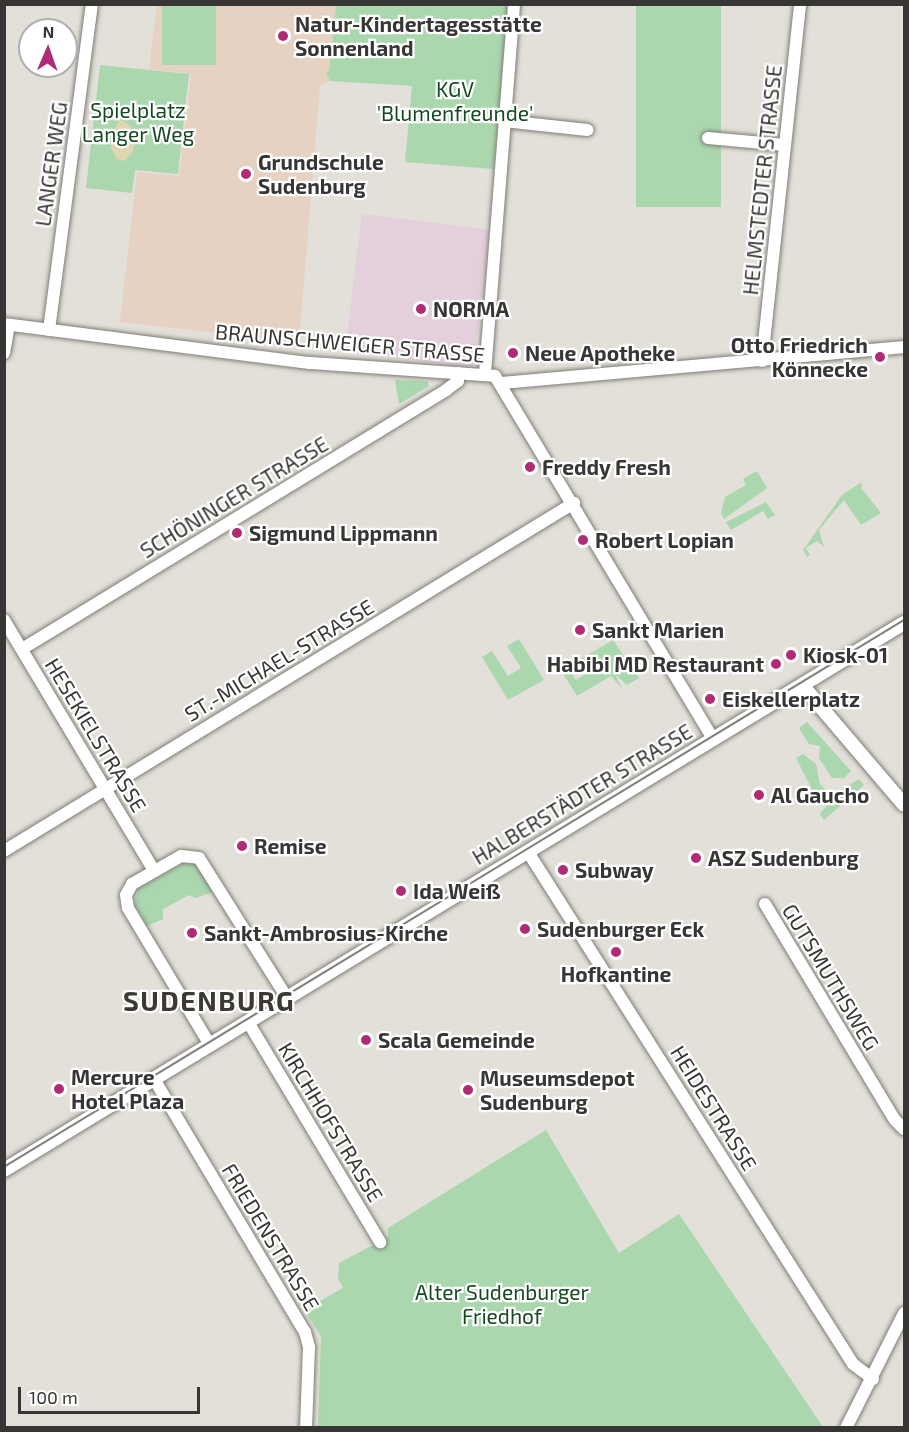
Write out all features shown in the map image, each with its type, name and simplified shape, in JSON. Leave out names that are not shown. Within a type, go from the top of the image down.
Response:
[{"type":"street","name":"LANGER WEG","points":[[49,330],[92,4]]},
{"type":"street","points":[[485,374],[514,4]]},
{"type":"street","name":"HELMSTEDTER STRASSE","points":[[762,361],[800,4]]},
{"type":"street","points":[[504,121],[588,130]]},
{"type":"street","points":[[708,138],[785,145]]},
{"type":"street","name":"BRAUNSCHWEIGER STRASSE","points":[[7,324],[310,363],[485,374],[502,383],[904,347]]},
{"type":"street","points":[[4,353],[7,324]]},
{"type":"street","name":"SCHÖNINGER STRASSE","points":[[22,649],[446,390],[458,381],[458,373]]},
{"type":"street","points":[[502,383],[713,739]]},
{"type":"street","name":"ST.-MICHAEL-STRASSE","points":[[4,851],[574,503]]},
{"type":"street","name":"HESEKIELSTRASSE","points":[[4,620],[154,871]]},
{"type":"street","name":"HALBERSTÄDTER STRASSE","points":[[4,1170],[904,623]]},
{"type":"street","points":[[802,685],[904,805]]},
{"type":"street","name":"HEIDESTRASSE","points":[[528,852],[853,1364],[873,1379]]},
{"type":"street","points":[[210,1045],[126,903],[130,885],[185,855],[201,861],[287,998]]},
{"type":"street","name":"GUTSMUTHSWEG","points":[[765,904],[895,1120],[904,1129]]},
{"type":"street","name":"KIRCHHOFSTRASSE","points":[[248,1022],[380,1242]]},
{"type":"street","name":"FRIEDENSTRASSE","points":[[154,1079],[307,1335],[306,1428]]},
{"type":"street","points":[[846,1428],[873,1379],[904,1313]]},
{"type":"shaded area","name":"Grundschule Sudenburg","points":[[157,5],[336,5],[329,71],[326,73],[330,81],[320,86],[299,342],[120,322],[137,172],[179,176],[191,74],[149,69]]},
{"type":"shaded area","points":[[362,214],[490,230],[473,368],[345,352]]},
{"type":"green space","points":[[162,5],[216,5],[216,65],[162,65]]},
{"type":"green space","name":"KGV 'Blumenfreunde'","points":[[336,5],[508,5],[494,169],[405,162],[412,86],[330,81],[326,73],[329,71]]},
{"type":"green space","points":[[636,5],[721,5],[721,207],[636,207]]},
{"type":"green space","name":"Spielplatz Langer Weg","points":[[100,65],[189,74],[178,174],[135,170],[132,193],[86,188]]},
{"type":"green space","points":[[395,380],[427,381],[429,386],[399,404]]},
{"type":"green space","points":[[757,471],[767,488],[724,519],[721,513],[725,497],[746,485],[743,479]]},
{"type":"green space","points":[[862,482],[861,488],[881,513],[861,525],[844,500],[819,530],[824,547],[817,541],[806,548],[810,555],[807,557],[803,550],[842,495]]},
{"type":"green space","points":[[766,502],[775,515],[768,519],[763,511],[731,530],[726,522]]},
{"type":"green space","points":[[519,639],[544,680],[508,700],[482,657],[492,651],[508,676],[521,668],[507,646]]},
{"type":"green space","points":[[613,640],[639,678],[627,685],[615,674],[622,689],[611,676],[577,696],[561,670],[568,668],[576,680],[587,673],[579,660]]},
{"type":"green space","points":[[807,722],[851,771],[844,778],[832,778],[819,758],[820,746],[809,744],[799,728]]},
{"type":"green space","points":[[803,754],[816,764],[820,784],[828,792],[819,803],[796,758]]},
{"type":"green space","points":[[859,779],[864,785],[824,820],[820,814],[838,792]]},
{"type":"green space","points":[[185,862],[196,865],[213,892],[195,898],[189,895],[163,909],[163,919],[147,926],[135,904],[138,889]]},
{"type":"green space","name":"Alter Sudenburger Friedhof","points":[[546,1130],[619,1253],[679,1214],[823,1427],[318,1427],[321,1336],[304,1310],[343,1288],[338,1279],[339,1263],[388,1237],[388,1228]]},
{"type":"sand","points":[[120,119],[131,126],[135,136],[133,151],[125,161],[117,159],[111,148],[112,134]]},
{"type":"tram line","points":[[4,1167],[904,620]]},
{"type":"place","name":"Natur-Kindertagesstätte Sonnenland","points":[[283,36]]},
{"type":"place","name":"Grundschule Sudenburg","points":[[246,174]]},
{"type":"place","name":"NORMA","points":[[421,309]]},
{"type":"place","name":"Neue Apotheke","points":[[513,353]]},
{"type":"place","name":"Otto Friedrich Könnecke","points":[[880,357]]},
{"type":"place","name":"Freddy Fresh","points":[[530,467]]},
{"type":"place","name":"Sigmund Lippmann","points":[[237,533]]},
{"type":"place","name":"Robert Lopian","points":[[583,540]]},
{"type":"place","name":"Sankt Marien","points":[[580,630]]},
{"type":"place","name":"Kiosk-01","points":[[791,655]]},
{"type":"place","name":"Habibi MD Restaurant","points":[[776,664]]},
{"type":"place","name":"Eiskellerplatz","points":[[710,699]]},
{"type":"place","name":"Al Gaucho","points":[[759,795]]},
{"type":"place","name":"Remise","points":[[242,846]]},
{"type":"place","name":"ASZ Sudenburg","points":[[696,858]]},
{"type":"place","name":"Subway","points":[[563,870]]},
{"type":"place","name":"Ida Weiß","points":[[401,891]]},
{"type":"place","name":"Sudenburger Eck","points":[[525,929]]},
{"type":"place","name":"Sankt-Ambrosius-Kirche","points":[[192,933]]},
{"type":"place","name":"Hofkantine","points":[[616,952]]},
{"type":"place","name":"Scala Gemeinde","points":[[366,1040]]},
{"type":"place","name":"Mercure Hotel Plaza","points":[[59,1089]]},
{"type":"place","name":"Museumsdepot Sudenburg","points":[[468,1090]]},
{"type":"district","name":"SUDENBURG","points":[[209,1001]]}]
